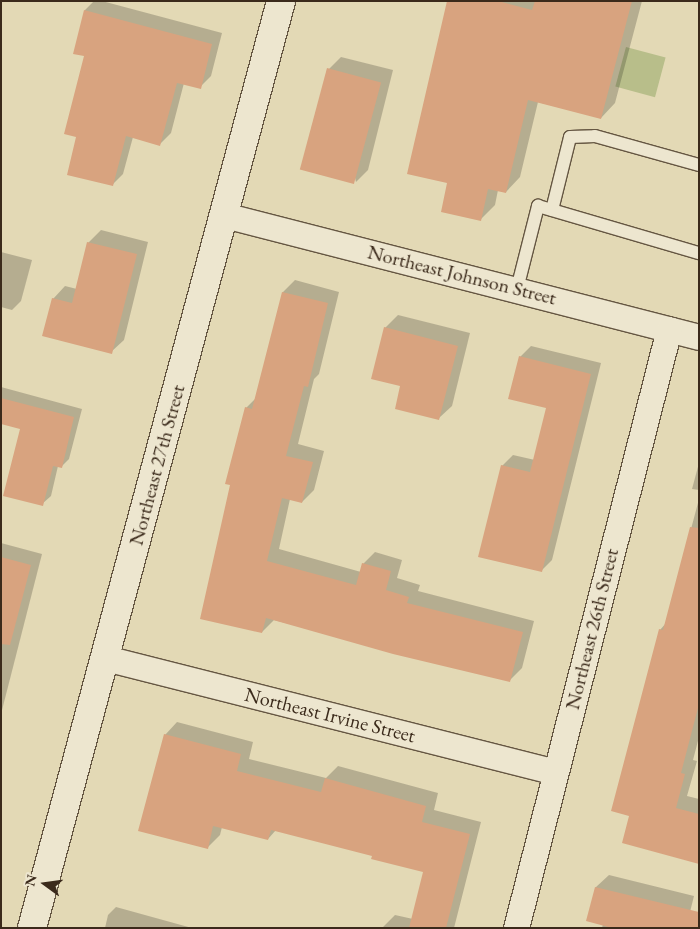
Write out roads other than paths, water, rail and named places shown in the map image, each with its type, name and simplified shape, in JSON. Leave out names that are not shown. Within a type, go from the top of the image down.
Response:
[{"type":"street","name":"Northeast 27th Street","points":[[32,928],[281,1]]},
{"type":"street","name":"Northeast Johnson Street","points":[[224,215],[699,337]]},
{"type":"street","name":"Northeast 26th Street","points":[[516,928],[669,329]]},
{"type":"street","name":"Northeast Irvine Street","points":[[105,658],[556,772]]},
{"type":"lane","points":[[552,210],[570,137],[595,136],[699,165]]},
{"type":"lane","points":[[517,289],[538,206],[699,253]]}]
